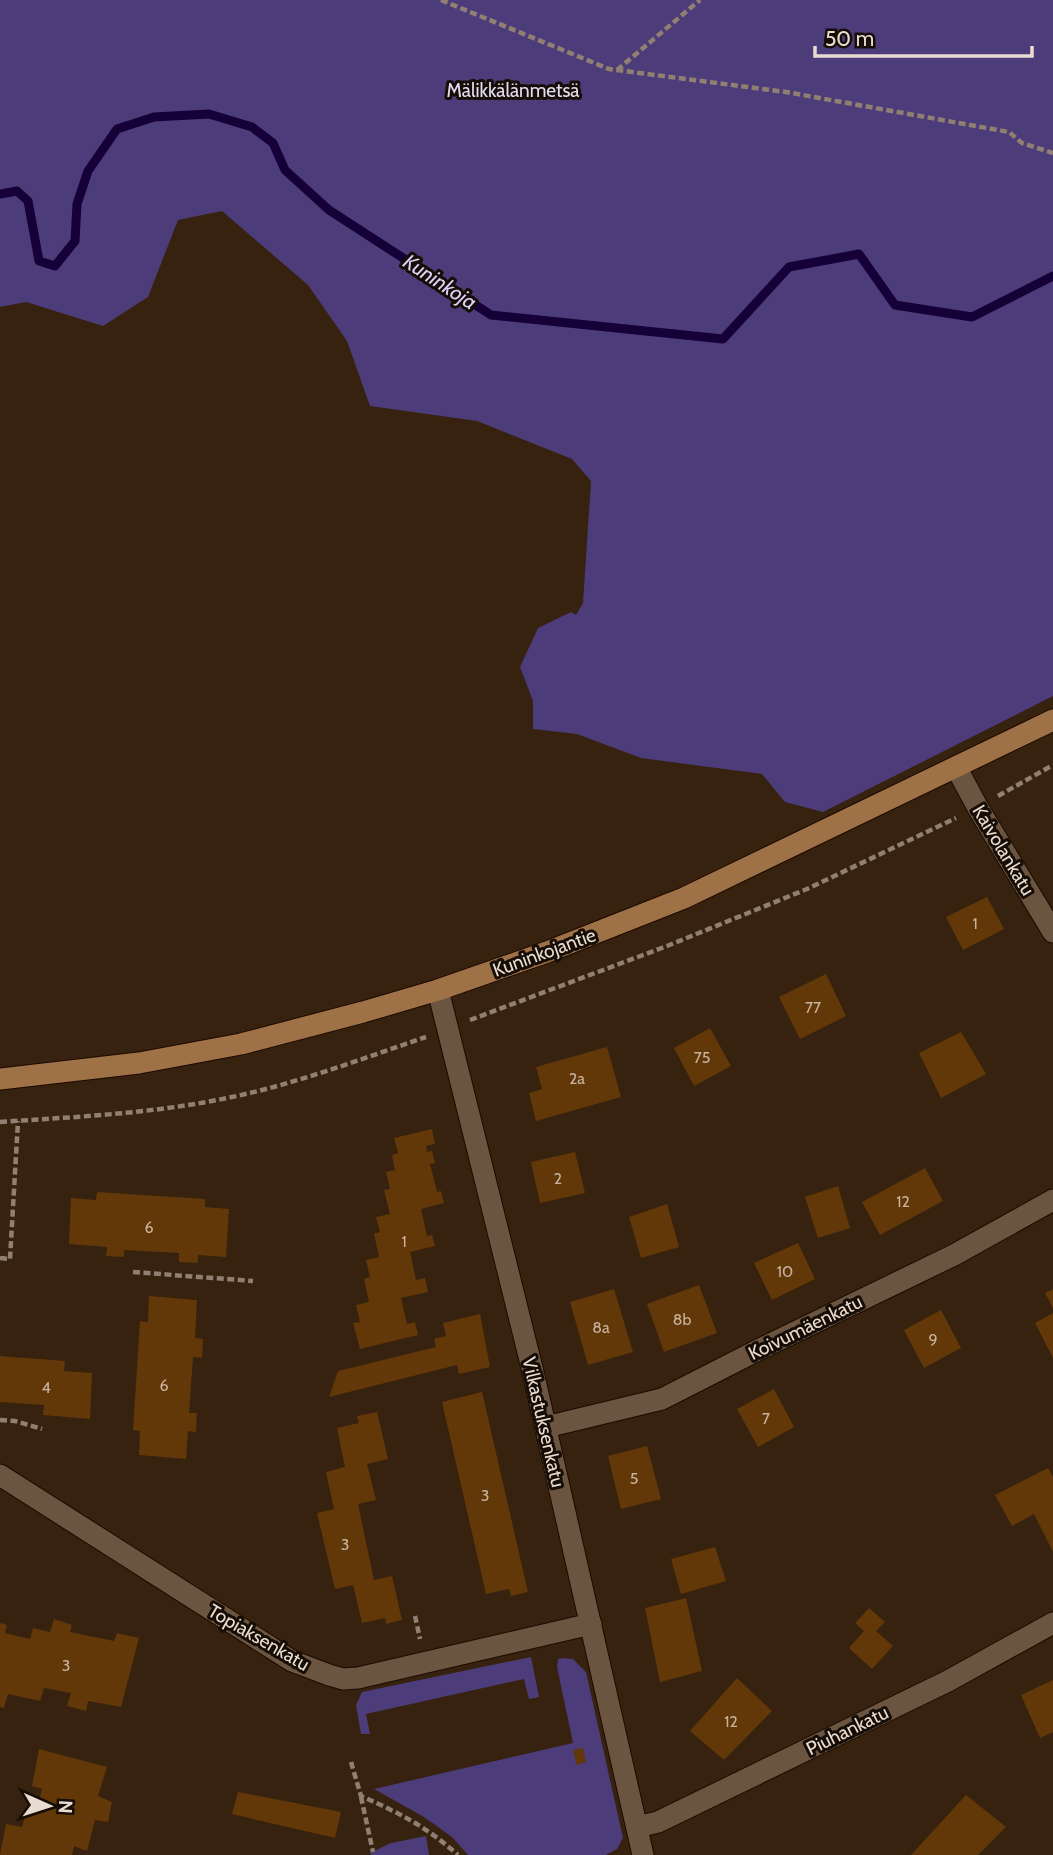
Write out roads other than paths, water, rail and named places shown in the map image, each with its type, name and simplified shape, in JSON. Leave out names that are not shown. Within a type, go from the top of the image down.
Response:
[{"type":"main road","name":"Kuninkojantie","points":[[0,1079],[139,1063],[241,1044],[363,1013],[438,990],[547,952],[684,898],[1053,720]]},
{"type":"street","name":"Kaivolankatu","points":[[956,767],[1053,932]]},
{"type":"street","name":"Vilkastuksenkatu","points":[[438,990],[546,1427],[643,1855]]},
{"type":"street","name":"Koivumäenkatu","points":[[546,1427],[662,1399],[954,1255],[1053,1200]]},
{"type":"street","name":"Topiaksenkatu","points":[[0,1475],[292,1661],[343,1679],[358,1678],[591,1624]]},
{"type":"street","name":"Piuhankatu","points":[[637,1827],[657,1822],[936,1687],[1053,1623]]},
{"type":"waterway","name":"Kuninkoja","points":[[0,194],[17,191],[28,201],[39,261],[55,266],[75,241],[77,204],[88,171],[117,129],[154,117],[209,114],[252,127],[273,143],[285,170],[329,210],[491,315],[723,339],[789,267],[859,254],[895,305],[972,317],[1053,276]]},
{"type":"park label","name":"Mälikkälänmetsä","points":[[513,90]]}]
